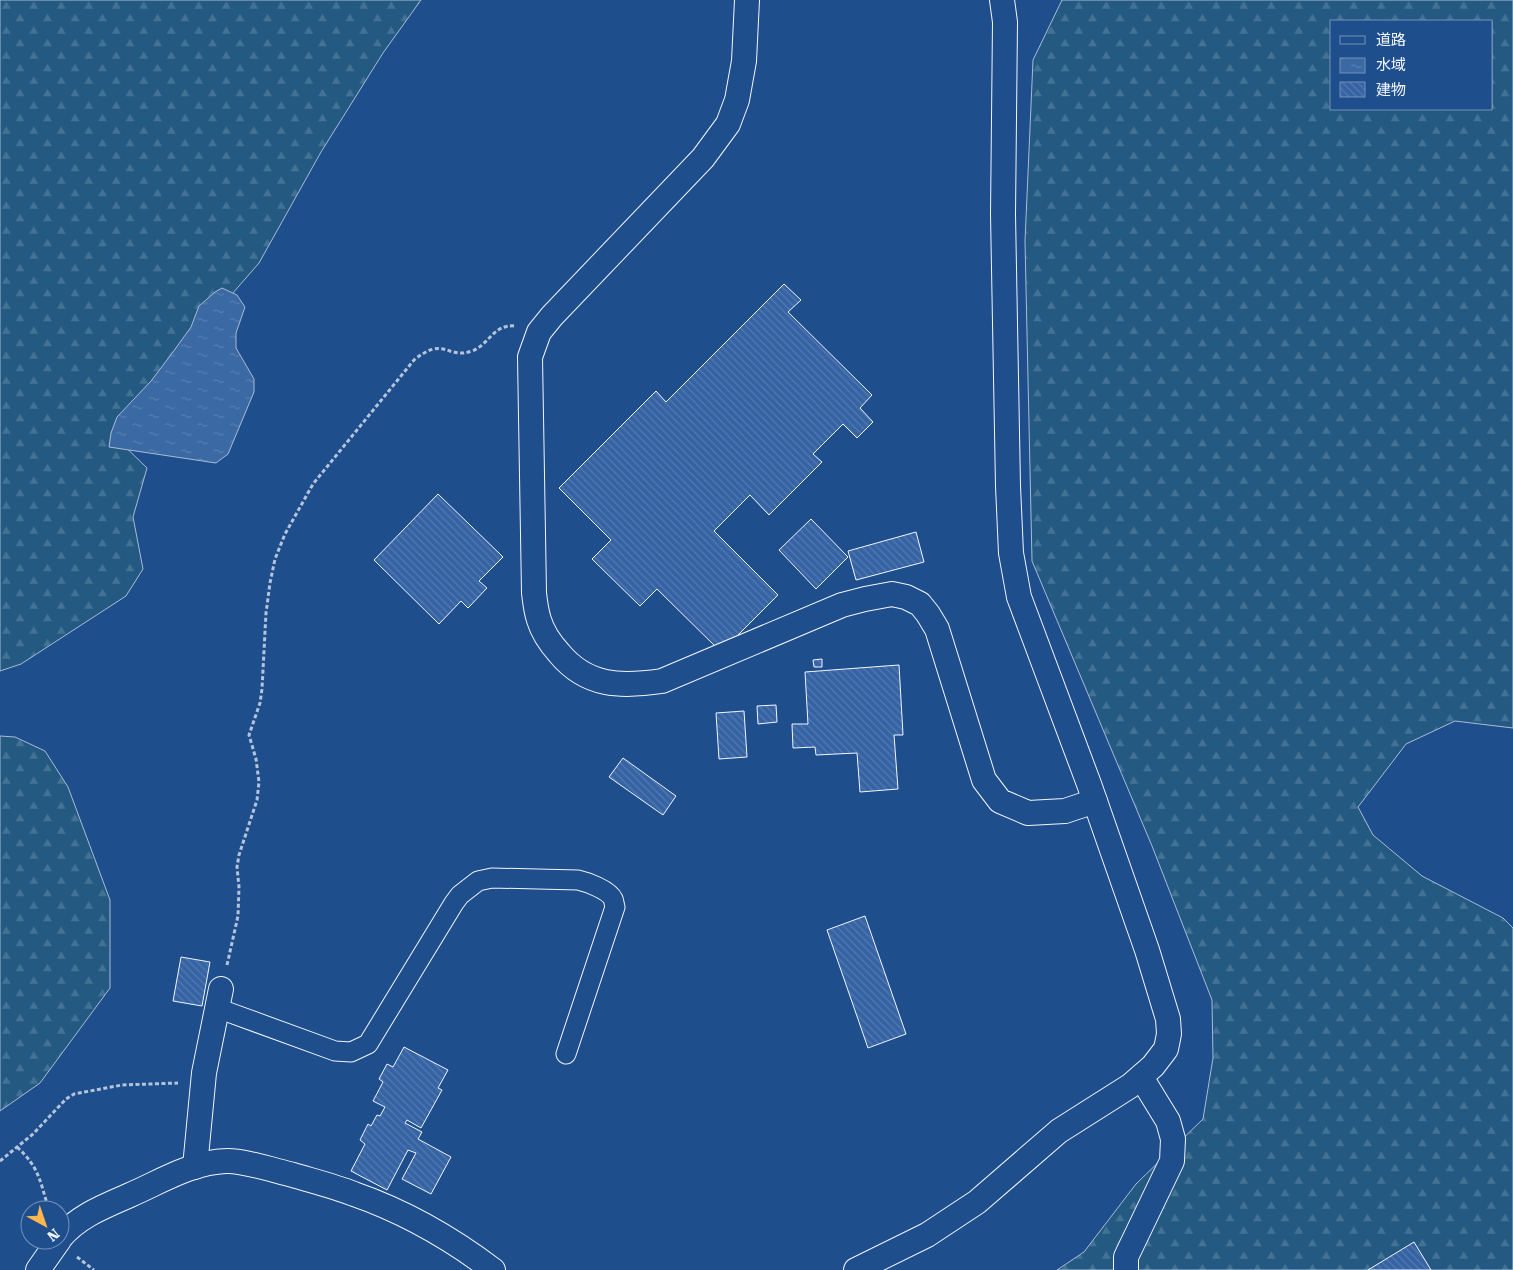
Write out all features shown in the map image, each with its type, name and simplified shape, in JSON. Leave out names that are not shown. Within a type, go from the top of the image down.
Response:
[{"type":"street","points":[[747,0],[744,61],[737,100],[728,124],[703,158],[552,316],[537,338],[530,357],[534,593],[539,620],[545,636],[566,661],[584,675],[606,683],[634,685],[662,681],[842,605],[865,598],[892,594],[906,596],[920,604],[937,629],[984,780],[1000,801],[1028,813],[1065,811],[1095,801]]},
{"type":"street","points":[[856,1270],[928,1235],[969,1207],[1060,1131],[1130,1086],[1153,1066],[1166,1048],[1169,1034],[1168,1019],[1147,950],[1095,801],[1019,598],[1011,553],[1003,214],[1005,22],[1002,0]]},
{"type":"street","points":[[195,1167],[203,1082],[219,999],[335,1051],[351,1052],[368,1044],[444,918],[460,895],[478,881],[492,878],[578,880],[590,883],[610,895],[613,899],[615,907],[566,1054]]},
{"type":"street","points":[[1126,1270],[1126,1258],[1172,1161],[1173,1139],[1168,1121],[1141,1077]]},
{"type":"street","points":[[70,1228],[88,1214],[195,1167],[228,1160],[272,1169],[355,1194],[412,1220],[464,1248],[493,1270]]},
{"type":"street","points":[[38,1270],[52,1250]]},
{"type":"path","points":[[219,999],[238,916],[237,867],[239,855],[257,800],[256,759],[249,735],[260,703],[262,689],[266,612],[270,583],[275,559],[285,534],[313,484],[401,375],[420,355],[436,348],[460,353],[474,350],[506,325],[518,327],[537,338]]},
{"type":"path","points":[[0,1161],[32,1134],[66,1099],[74,1094],[122,1085],[203,1082]]},
{"type":"path","points":[[17,1147],[29,1158],[37,1170],[46,1200]]},
{"type":"green space","points":[[0,0],[421,0],[383,53],[321,152],[259,263],[111,433],[147,468],[133,517],[143,569],[126,596],[21,664],[0,671]]},
{"type":"green space","points":[[1062,0],[1513,0],[1513,728],[1455,721],[1406,744],[1358,807],[1373,835],[1422,876],[1503,918],[1513,928],[1513,1270],[1057,1270],[1084,1252],[1136,1184],[1203,1119],[1213,1058],[1212,1000],[1152,846],[1032,561],[1025,241],[1033,60]]},
{"type":"green space","points":[[0,736],[15,737],[45,751],[68,787],[110,900],[110,988],[40,1083],[0,1111]]},
{"type":"water","points":[[222,288],[237,295],[245,307],[236,333],[236,348],[254,379],[254,392],[228,454],[216,463],[109,447],[111,433],[117,417],[151,381],[173,352],[191,327],[199,306]]},
{"type":"building","points":[[784,284],[801,300],[788,312],[872,395],[860,408],[873,422],[857,438],[843,424],[813,454],[822,462],[769,515],[750,495],[714,531],[778,595],[721,652],[657,589],[640,606],[592,559],[611,540],[559,488],[656,391],[666,402]]},
{"type":"building","points":[[438,494],[503,557],[479,581],[487,588],[468,608],[461,601],[439,624],[374,560]]},
{"type":"building","points":[[811,519],[848,557],[816,589],[779,550]]},
{"type":"building","points":[[916,532],[924,562],[856,580],[848,551]]},
{"type":"building","points":[[822,659],[822,667],[814,667],[813,660]]},
{"type":"building","points":[[899,665],[903,735],[894,735],[898,789],[860,792],[857,753],[816,755],[815,747],[793,748],[792,724],[808,724],[805,672]]},
{"type":"building","points":[[776,705],[777,722],[758,724],[757,706]]},
{"type":"building","points":[[744,711],[747,757],[719,759],[716,713]]},
{"type":"building","points":[[623,758],[676,796],[663,815],[609,777]]},
{"type":"building","points":[[865,916],[906,1034],[868,1048],[827,930]]},
{"type":"building","points":[[181,957],[210,962],[202,1006],[173,1001]]},
{"type":"building","points":[[404,1047],[448,1070],[438,1088],[442,1090],[421,1128],[407,1120],[405,1123],[422,1132],[418,1139],[451,1157],[431,1194],[402,1179],[416,1153],[408,1150],[387,1190],[351,1171],[365,1144],[360,1140],[368,1124],[371,1126],[377,1115],[380,1116],[385,1107],[373,1101],[383,1082],[379,1079],[387,1064],[393,1067]]},
{"type":"building","points":[[1414,1242],[1431,1270],[1368,1270]]}]
